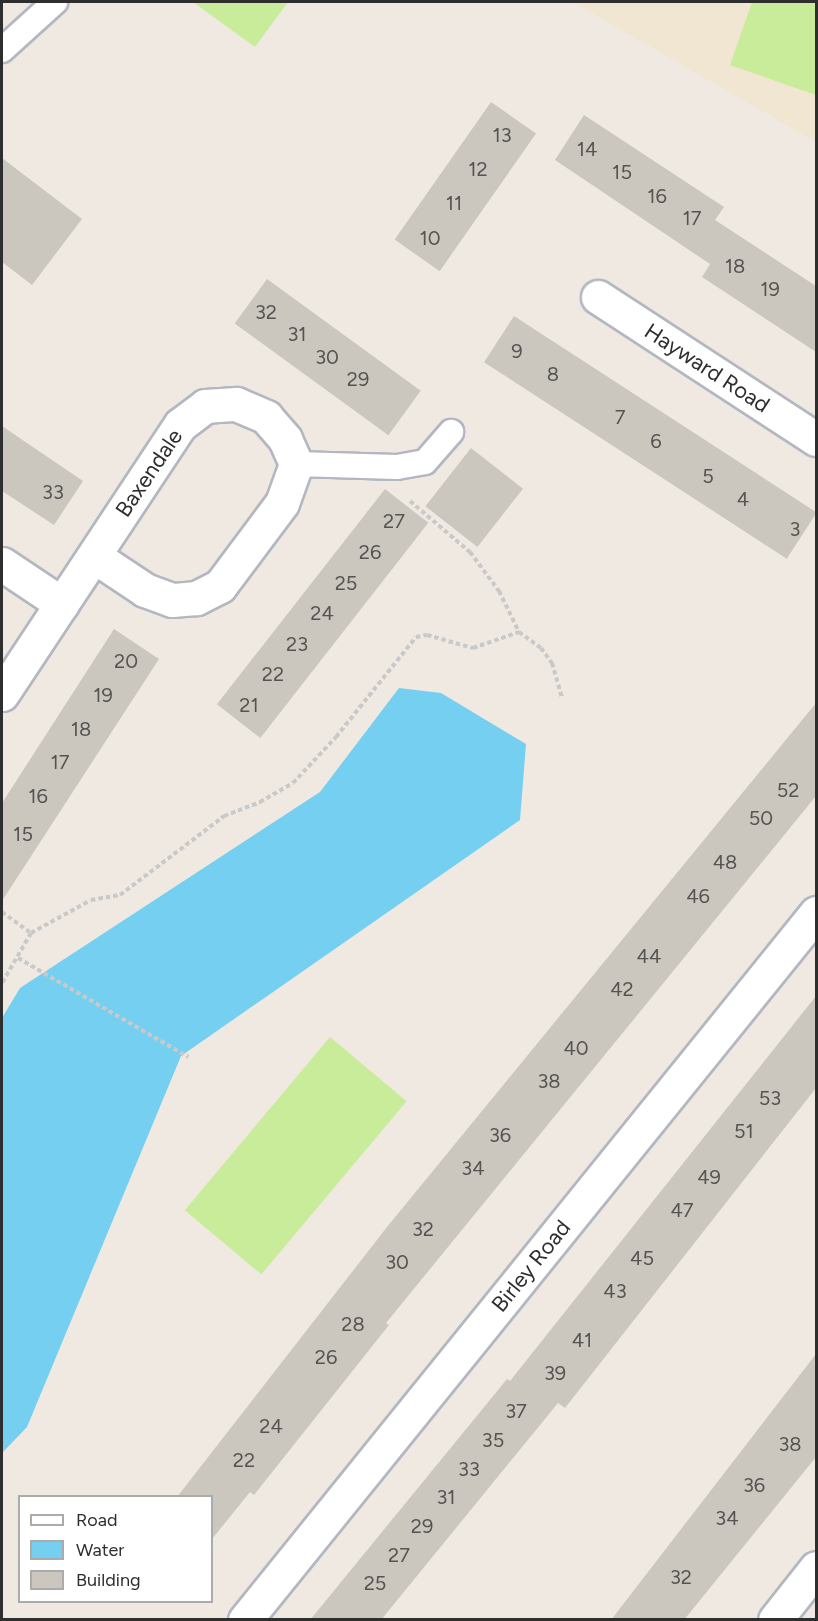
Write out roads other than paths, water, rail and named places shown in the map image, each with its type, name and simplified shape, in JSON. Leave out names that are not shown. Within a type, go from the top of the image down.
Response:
[{"type":"street","name":"Hayward Road","points":[[598,297],[816,439]]},
{"type":"street","name":"Baxendale","points":[[2,694],[180,425],[205,406],[236,404],[266,417],[285,439],[296,464]]},
{"type":"street","points":[[94,556],[145,590],[172,600],[196,598],[220,586],[276,512],[296,464]]},
{"type":"street","points":[[2,564],[62,604]]},
{"type":"street","name":"Birley Road","points":[[245,1620],[816,913]]},
{"type":"street","points":[[775,1620],[816,1568]]},
{"type":"lane","points":[[2,50],[55,2]]},
{"type":"lane","points":[[296,464],[397,467],[425,462],[452,432]]},
{"type":"water","points":[[399,688],[441,693],[526,744],[520,820],[181,1056],[27,1427],[2,1453],[2,1018],[20,988],[320,792]]}]
